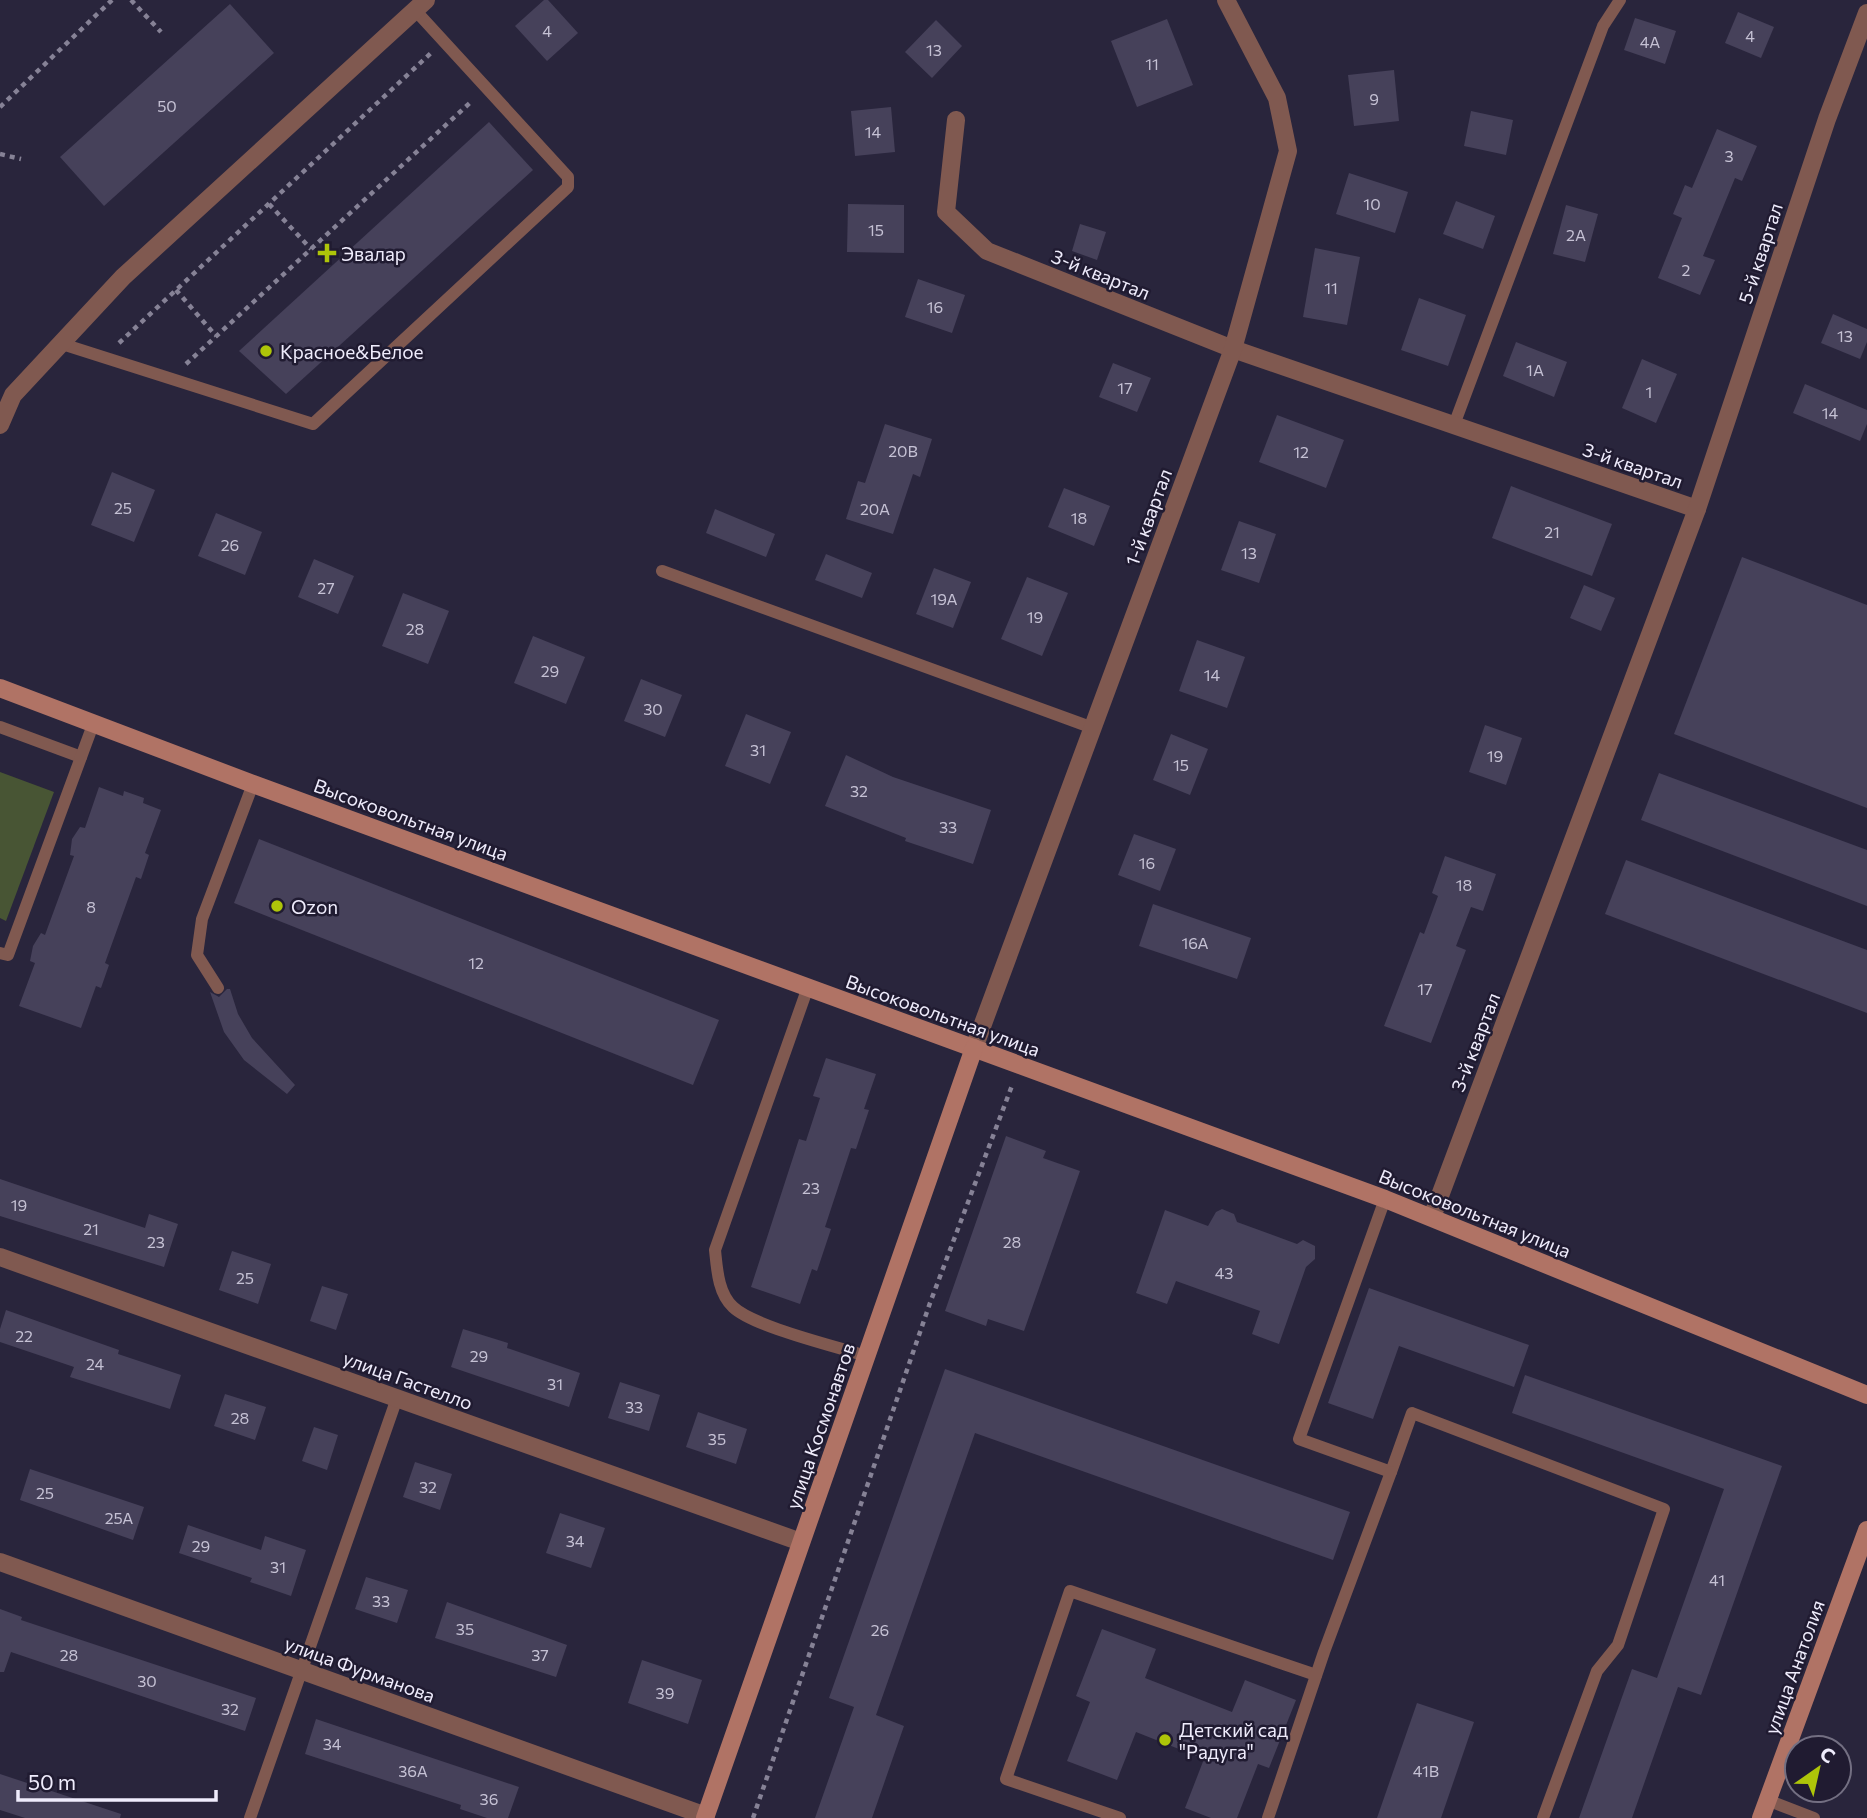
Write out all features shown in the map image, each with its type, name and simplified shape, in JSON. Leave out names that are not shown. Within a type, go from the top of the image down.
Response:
[{"type":"street","name":"1-й квартал","points":[[974,1048],[1233,349],[1288,151],[1277,98],[1226,0]]},
{"type":"street","points":[[0,425],[13,396],[59,343],[123,277],[421,5]]},
{"type":"street","name":"5-й квартал","points":[[1697,509],[1827,118],[1867,13]]},
{"type":"street","name":"3-й квартал","points":[[956,120],[946,212],[987,251],[1233,349],[1697,509],[1432,1217]]},
{"type":"street","name":"Высоковольтная улица","points":[[1,690],[1385,1199],[1867,1395]]},
{"type":"street","name":"улица Космонавтов","points":[[705,1817],[974,1048]]},
{"type":"street","name":"улица Гастелло","points":[[0,1257],[801,1542]]},
{"type":"street","name":"улица Анатолия","points":[[1761,1818],[1867,1530]]},
{"type":"street","name":"улица Фурманова","points":[[0,1562],[705,1817]]},
{"type":"lane","points":[[1454,425],[1603,26],[1620,0]]},
{"type":"lane","points":[[59,343],[313,424],[568,187],[568,177],[443,41],[421,5]]},
{"type":"lane","points":[[662,571],[1093,728]]},
{"type":"lane","points":[[0,953],[8,955],[94,722]]},
{"type":"lane","points":[[0,727],[81,757]]},
{"type":"lane","points":[[218,988],[197,955],[202,919],[253,784]]},
{"type":"lane","points":[[808,987],[715,1250],[717,1278],[732,1306],[760,1321],[866,1356]]},
{"type":"lane","points":[[1385,1199],[1299,1439],[1391,1472]]},
{"type":"lane","points":[[250,1818],[397,1398]]},
{"type":"lane","points":[[1268,1818],[1316,1675],[1412,1413],[1664,1508],[1618,1645],[1597,1671],[1543,1818]]},
{"type":"lane","points":[[1121,1818],[1006,1779],[1070,1591],[1316,1675]]},
{"type":"lane","points":[[1767,1800],[1814,1818]]},
{"type":"path","points":[[0,107],[112,0]]},
{"type":"path","points":[[131,0],[161,32]]},
{"type":"path","points":[[103,357],[443,41]]},
{"type":"path","points":[[170,379],[486,88]]},
{"type":"path","points":[[0,154],[21,159]]},
{"type":"path","points":[[269,204],[311,249]]},
{"type":"path","points":[[176,290],[216,336]]},
{"type":"path","points":[[753,1818],[930,1303],[1020,1065]]},
{"type":"green space","points":[[0,772],[54,792],[6,921],[0,918]]},
{"type":"building","points":[[544,0],[548,0],[578,33],[547,61],[515,26]]},
{"type":"building","points":[[230,4],[274,53],[104,206],[60,157]]},
{"type":"building","points":[[1738,12],[1774,27],[1761,58],[1725,43]]},
{"type":"building","points":[[1635,18],[1676,31],[1665,64],[1624,50]]},
{"type":"building","points":[[1167,19],[1193,85],[1137,107],[1111,41]]},
{"type":"building","points":[[936,20],[962,46],[932,78],[905,52]]},
{"type":"building","points":[[1394,70],[1399,121],[1354,126],[1348,75]]},
{"type":"building","points":[[891,107],[895,152],[855,156],[851,111]]},
{"type":"building","points":[[1471,111],[1513,120],[1506,155],[1464,146]]},
{"type":"building","points":[[489,122],[533,170],[286,394],[239,351]]},
{"type":"building","points":[[1717,129],[1757,146],[1742,181],[1735,178],[1703,256],[1715,260],[1700,295],[1658,278],[1682,218],[1673,214],[1685,185],[1692,188]]},
{"type":"building","points":[[1349,173],[1408,192],[1395,233],[1336,214]]},
{"type":"building","points":[[1456,201],[1495,216],[1483,249],[1443,234]]},
{"type":"building","points":[[848,204],[904,205],[904,253],[847,252]]},
{"type":"building","points":[[1566,205],[1598,214],[1585,262],[1553,254]]},
{"type":"building","points":[[1080,224],[1106,232],[1097,260],[1072,251]]},
{"type":"building","points":[[1315,248],[1360,257],[1347,325],[1303,317]]},
{"type":"building","points":[[918,279],[965,295],[952,333],[905,317]]},
{"type":"building","points":[[1419,298],[1466,315],[1448,366],[1401,350]]},
{"type":"building","points":[[1833,314],[1867,329],[1867,342],[1860,359],[1821,343]]},
{"type":"building","points":[[1516,342],[1567,362],[1554,397],[1503,376]]},
{"type":"building","points":[[1642,359],[1677,374],[1656,423],[1622,408]]},
{"type":"building","points":[[1113,363],[1151,378],[1137,412],[1099,397]]},
{"type":"building","points":[[1805,384],[1867,410],[1867,424],[1860,441],[1793,413]]},
{"type":"building","points":[[1277,415],[1344,440],[1326,488],[1259,462]]},
{"type":"building","points":[[885,424],[932,439],[920,477],[913,474],[893,534],[846,519],[858,481],[865,483]]},
{"type":"building","points":[[112,472],[155,490],[134,542],[91,525]]},
{"type":"building","points":[[1511,486],[1612,524],[1592,576],[1492,538]]},
{"type":"building","points":[[1064,488],[1110,506],[1094,546],[1048,527]]},
{"type":"building","points":[[715,509],[775,534],[766,557],[706,533]]},
{"type":"building","points":[[216,513],[262,532],[245,575],[198,556]]},
{"type":"building","points":[[1239,521],[1276,534],[1259,583],[1221,570]]},
{"type":"building","points":[[826,554],[872,573],[862,598],[815,580]]},
{"type":"building","points":[[1742,557],[1867,605],[1867,808],[1674,734]]},
{"type":"building","points":[[314,559],[354,576],[338,614],[298,597]]},
{"type":"building","points":[[934,568],[971,582],[953,628],[916,614]]},
{"type":"building","points":[[1027,577],[1068,593],[1042,656],[1001,639]]},
{"type":"building","points":[[1584,585],[1615,598],[1601,631],[1570,618]]},
{"type":"building","points":[[403,593],[449,611],[428,664],[382,646]]},
{"type":"building","points":[[533,636],[585,657],[566,704],[514,683]]},
{"type":"building","points":[[1197,640],[1245,657],[1227,708],[1179,691]]},
{"type":"building","points":[[641,679],[682,695],[665,737],[624,721]]},
{"type":"building","points":[[746,714],[791,732],[770,784],[725,766]]},
{"type":"building","points":[[1485,725],[1522,738],[1506,785],[1469,772]]},
{"type":"building","points":[[1171,734],[1208,749],[1190,795],[1153,780]]},
{"type":"building","points":[[846,755],[893,777],[991,810],[973,864],[905,841],[906,838],[825,806]]},
{"type":"building","points":[[1659,773],[1867,850],[1867,906],[1641,820]]},
{"type":"building","points":[[99,787],[123,796],[124,791],[144,798],[143,803],[161,810],[145,853],[149,855],[141,879],[136,877],[105,963],[109,965],[101,988],[96,986],[81,1028],[19,1006],[35,963],[30,961],[33,946],[41,933],[45,935],[74,856],[70,855],[72,839],[80,827],[85,828]]},
{"type":"building","points":[[1134,834],[1176,849],[1160,891],[1118,875]]},
{"type":"building","points":[[259,839],[719,1020],[693,1085],[234,903]]},
{"type":"building","points":[[1445,856],[1496,874],[1483,911],[1471,907],[1456,946],[1466,950],[1431,1043],[1384,1026],[1420,932],[1424,934],[1438,896],[1432,893]]},
{"type":"building","points":[[1626,860],[1867,950],[1867,1013],[1605,914]]},
{"type":"building","points":[[1153,904],[1251,938],[1237,979],[1139,946]]},
{"type":"building","points":[[230,989],[238,1014],[252,1038],[295,1085],[287,1094],[244,1060],[224,1032],[210,992],[219,997]]},
{"type":"building","points":[[826,1058],[876,1074],[864,1109],[869,1110],[856,1149],[851,1148],[825,1227],[831,1229],[817,1271],[812,1269],[800,1304],[751,1287],[799,1139],[806,1141],[820,1098],[813,1096]]},
{"type":"building","points":[[1006,1136],[1046,1151],[1043,1158],[1080,1171],[1024,1331],[988,1319],[986,1326],[945,1311]]},
{"type":"building","points":[[0,1179],[145,1228],[149,1214],[178,1224],[164,1267],[0,1216]]},
{"type":"building","points":[[1222,1209],[1234,1214],[1237,1222],[1297,1244],[1303,1240],[1315,1246],[1315,1259],[1306,1267],[1279,1344],[1252,1334],[1260,1311],[1176,1281],[1167,1304],[1136,1293],[1165,1210],[1208,1226],[1216,1212]]},
{"type":"building","points":[[232,1251],[271,1264],[258,1304],[219,1290]]},
{"type":"building","points":[[322,1286],[348,1294],[336,1330],[310,1321]]},
{"type":"building","points":[[1369,1288],[1529,1345],[1514,1387],[1399,1346],[1373,1419],[1328,1403]]},
{"type":"building","points":[[6,1310],[119,1350],[118,1354],[181,1375],[170,1409],[70,1377],[74,1367],[0,1342],[0,1329]]},
{"type":"building","points":[[463,1329],[508,1343],[507,1348],[580,1373],[569,1407],[451,1367]]},
{"type":"building","points":[[945,1369],[1350,1512],[1333,1560],[975,1433],[876,1715],[904,1726],[872,1818],[815,1818],[854,1707],[829,1698]]},
{"type":"building","points":[[1525,1375],[1782,1466],[1701,1695],[1678,1687],[1632,1818],[1579,1818],[1632,1669],[1657,1678],[1724,1489],[1512,1413]]},
{"type":"building","points":[[620,1382],[660,1395],[649,1431],[608,1418]]},
{"type":"building","points":[[225,1394],[266,1407],[255,1440],[214,1426]]},
{"type":"building","points":[[698,1412],[747,1429],[736,1464],[686,1447]]},
{"type":"building","points":[[314,1427],[338,1435],[327,1470],[302,1461]]},
{"type":"building","points":[[415,1462],[452,1474],[440,1510],[403,1497]]},
{"type":"building","points":[[30,1469],[144,1507],[133,1540],[20,1500]]},
{"type":"building","points":[[560,1513],[605,1528],[591,1568],[546,1553]]},
{"type":"building","points":[[188,1525],[261,1550],[265,1536],[306,1550],[291,1596],[250,1582],[252,1578],[179,1553]]},
{"type":"building","points":[[366,1577],[408,1590],[397,1623],[355,1609]]},
{"type":"building","points":[[447,1602],[567,1645],[556,1677],[435,1638]]},
{"type":"building","points":[[0,1609],[22,1617],[21,1620],[256,1698],[245,1731],[11,1652],[4,1672],[0,1672]]},
{"type":"building","points":[[1102,1629],[1156,1649],[1145,1678],[1232,1712],[1245,1680],[1296,1700],[1269,1768],[1258,1764],[1237,1818],[1211,1818],[1185,1808],[1204,1759],[1136,1732],[1117,1780],[1067,1761],[1090,1702],[1076,1696]]},
{"type":"building","points":[[642,1660],[702,1680],[688,1724],[628,1703]]},
{"type":"building","points":[[1417,1703],[1474,1722],[1441,1818],[1377,1818]]},
{"type":"building","points":[[316,1719],[519,1787],[508,1818],[487,1818],[460,1809],[461,1805],[305,1754]]},
{"type":"building","points":[[0,1774],[121,1814],[120,1818],[25,1818],[0,1810]]},
{"type":"place","name":"Эвалар","points":[[327,253]]},
{"type":"place","name":"Красное&Белое","points":[[266,351]]},
{"type":"place","name":"Ozon","points":[[277,906]]},
{"type":"place","name":"Детский сад \"Радуга\"","points":[[1165,1740]]}]
